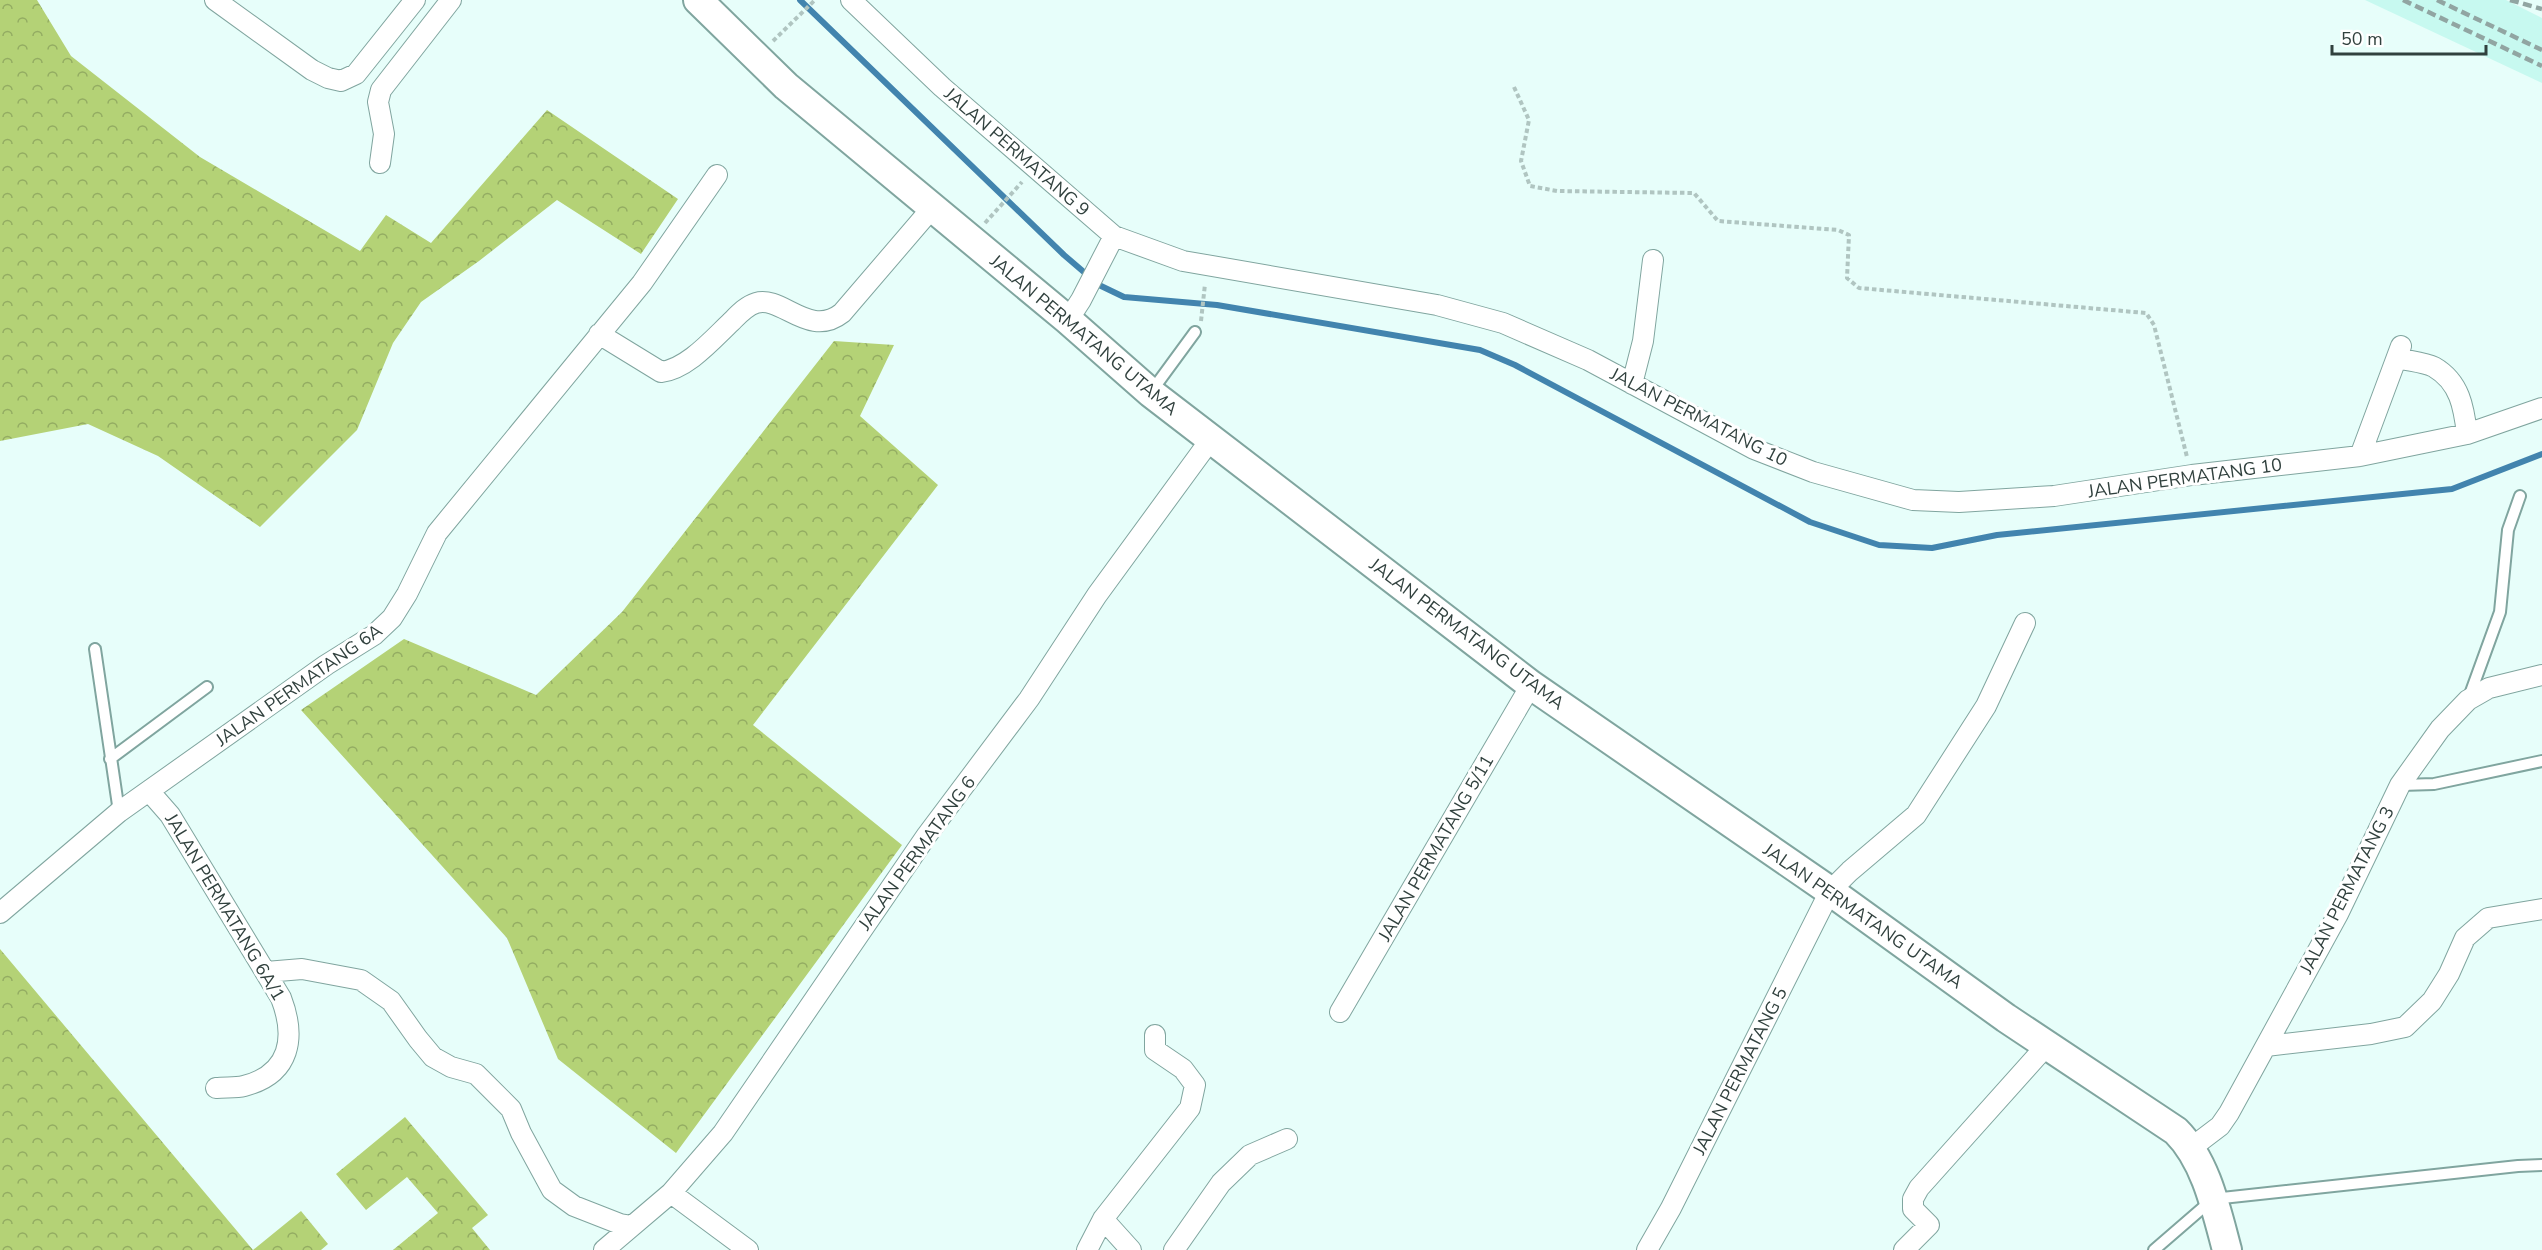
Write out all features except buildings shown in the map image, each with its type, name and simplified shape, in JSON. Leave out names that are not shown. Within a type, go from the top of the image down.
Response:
[{"type":"street","points":[[215,0],[312,70],[328,78],[341,81],[356,74],[415,0]]},
{"type":"street","points":[[380,163],[384,134],[378,102],[381,90],[451,0]]},
{"type":"street","name":"JALAN PERMATANG UTAMA","points":[[698,0],[786,86],[932,208],[1074,310],[1151,393],[1531,684],[2047,1045],[2176,1131],[2191,1148],[2213,1199],[2227,1250]]},
{"type":"street","name":"JALAN PERMATANG 9","points":[[851,0],[942,87],[1111,241]]},
{"type":"street","name":"JALAN PERMATANG 6A","points":[[0,914],[119,812],[326,665],[374,635],[392,618],[407,594],[437,533],[642,283],[717,175]]},
{"type":"street","points":[[599,334],[661,372],[669,371],[696,354],[744,310],[757,302],[773,304],[800,317],[822,321],[833,319],[842,313],[932,208]]},
{"type":"street","points":[[1074,310],[1111,241]]},
{"type":"street","name":"JALAN PERMATANG 10","points":[[1111,241],[1183,261],[1437,305],[1503,323],[1588,360],[1754,449],[1812,472],[1913,500],[1959,502],[2054,496],[2192,475],[2360,456],[2467,434],[2542,408]]},
{"type":"street","points":[[1632,384],[1643,340],[1653,260]]},
{"type":"street","points":[[2360,456],[2399,352],[2434,367],[2453,384],[2464,404],[2467,434]]},
{"type":"street","name":"JALAN PERMATANG 6","points":[[604,1250],[671,1194],[723,1133],[927,836],[1029,699],[1098,595],[1211,439]]},
{"type":"street","name":"JALAN PERMATANG 5","points":[[1647,1250],[1671,1208],[1830,891],[1916,815],[1986,706],[2025,623]]},
{"type":"street","name":"JALAN PERMATANG 3","points":[[2191,1148],[2220,1125],[2338,914],[2400,785],[2440,729],[2468,700],[2489,688],[2542,675]]},
{"type":"street","name":"JALAN PERMATANG 5/11","points":[[1340,1012],[1531,684]]},
{"type":"street","name":"JALAN PERMATANG 6A/1","points":[[149,791],[170,815],[266,972],[281,998],[288,1017],[290,1040],[284,1059],[267,1077],[243,1087],[216,1088]]},
{"type":"street","points":[[2266,1046],[2371,1034],[2406,1027],[2432,1001],[2450,974],[2465,938],[2488,918],[2542,909]]},
{"type":"street","points":[[266,972],[302,969],[361,980],[391,1001],[417,1039],[433,1057],[450,1067],[476,1074],[511,1109],[521,1133],[552,1190],[574,1206],[620,1224],[632,1226]]},
{"type":"street","points":[[1087,1250],[1103,1219],[1190,1108],[1196,1085],[1183,1069],[1155,1050],[1155,1035]]},
{"type":"street","points":[[1904,1250],[1929,1225],[1913,1209],[1912,1199],[1919,1188],[2047,1045]]},
{"type":"street","points":[[1174,1250],[1221,1183],[1250,1155],[1287,1139]]},
{"type":"street","points":[[671,1194],[748,1250]]},
{"type":"street","points":[[1103,1219],[1131,1250]]},
{"type":"lane","points":[[1151,393],[1195,332]]},
{"type":"lane","points":[[2468,700],[2500,612],[2508,530],[2520,496]]},
{"type":"lane","points":[[95,649],[119,812]]},
{"type":"lane","points":[[110,759],[207,687]]},
{"type":"lane","points":[[2400,785],[2434,784],[2542,761]]},
{"type":"lane","points":[[2154,1250],[2213,1199],[2434,1174],[2542,1165]]},
{"type":"path","points":[[795,22],[815,0]]},
{"type":"path","points":[[1514,87],[1528,120],[1521,161],[1530,186],[1557,191],[1694,193],[1718,221],[1838,230],[1849,235],[1846,278],[1858,288],[2146,313],[2154,325],[2192,475]]},
{"type":"path","points":[[985,223],[1014,190]]},
{"type":"path","points":[[1203,316],[1205,280]]},
{"type":"shaded area","points":[[2365,0],[2506,0],[2542,18],[2542,83]]},
{"type":"green space","points":[[0,0],[37,0],[71,56],[200,157],[360,251],[386,215],[431,243],[547,110],[678,199],[641,254],[557,200],[479,261],[421,302],[393,343],[357,430],[260,527],[158,456],[88,424],[0,441]]},
{"type":"green space","points":[[834,341],[894,345],[860,416],[938,485],[753,725],[902,845],[676,1153],[558,1059],[507,938],[301,710],[404,639],[536,695],[622,612]]},
{"type":"green space","points":[[0,949],[253,1250],[0,1250]]},
{"type":"green space","points":[[405,1117],[488,1215],[472,1228],[490,1250],[393,1250],[438,1213],[407,1177],[366,1210],[336,1174]]},
{"type":"green space","points":[[301,1211],[328,1244],[321,1250],[253,1250]]},
{"type":"waterway","points":[[800,0],[1064,255],[1099,285],[1124,297],[1217,305],[1480,350],[1515,365],[1810,522],[1879,545],[1932,548],[1997,535],[2452,489],[2542,454]]},
{"type":"railway","points":[[2403,0],[2542,66]]},
{"type":"railway","points":[[2437,0],[2542,50]]},
{"type":"railway","points":[[2510,0],[2542,9]]}]
